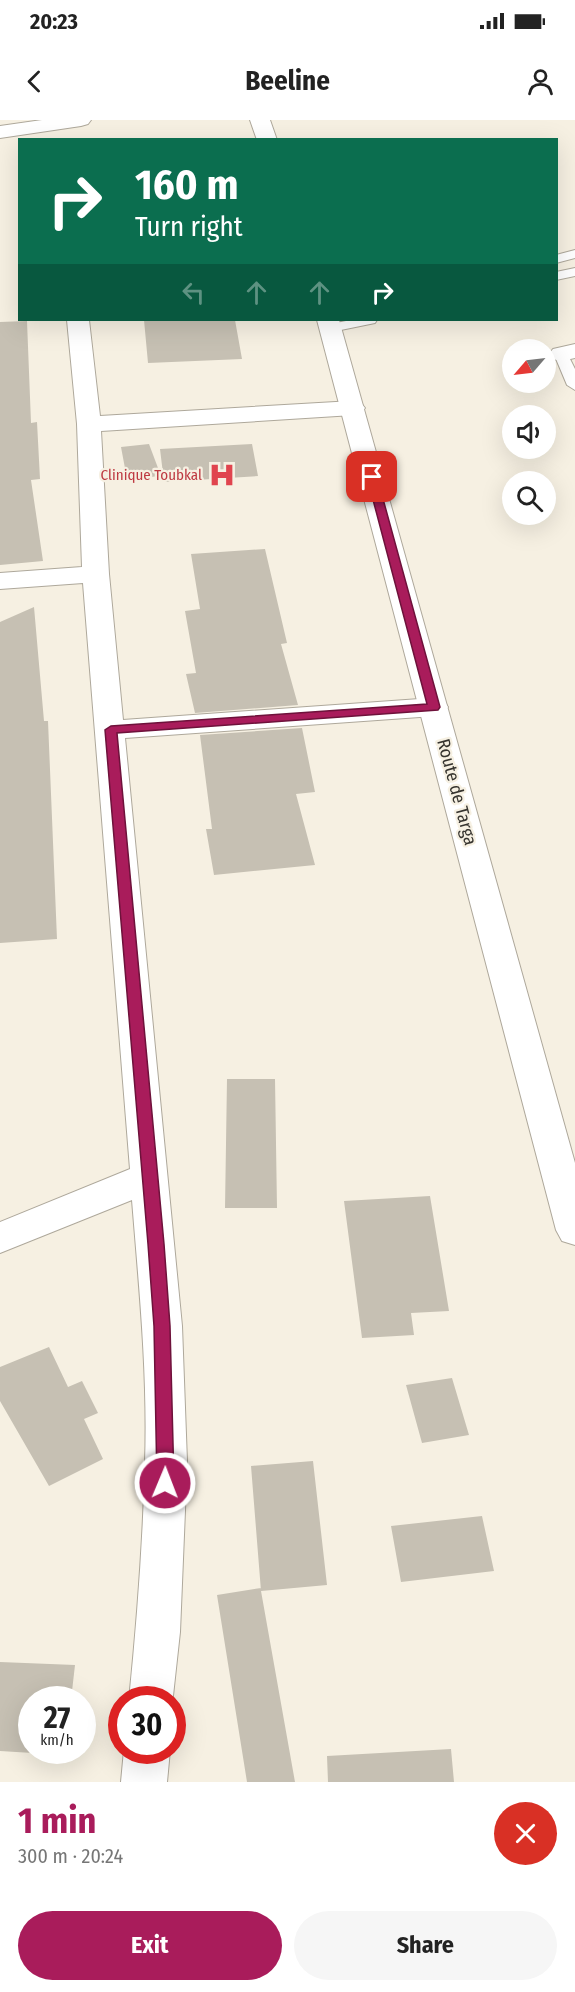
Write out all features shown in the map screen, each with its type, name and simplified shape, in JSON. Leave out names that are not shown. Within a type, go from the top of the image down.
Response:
[{"type":"street","points":[[260,120],[266,138]]},
{"type":"street","points":[[0,132],[61,126]]},
{"type":"street","points":[[78,321],[89,424],[96,574],[162,1326],[166,1462],[153,1686]]},
{"type":"street","name":"Route de Targa","points":[[329,324],[575,1230]]},
{"type":"street","points":[[89,424],[353,408]]},
{"type":"street","points":[[0,581],[96,574]]},
{"type":"street","points":[[111,730],[434,707]]},
{"type":"street","points":[[6,1225],[149,1177]]},
{"type":"street","points":[[144,1782],[146,1764]]},
{"type":"lane","points":[[558,258],[575,254]]},
{"type":"lane","points":[[558,276],[575,272]]},
{"type":"lane","points":[[329,324],[360,321]]},
{"type":"lane","points":[[568,353],[575,385]]},
{"type":"building","points":[[27,321],[31,423],[37,422],[40,479],[31,480],[43,561],[0,565],[0,322]]},
{"type":"building","points":[[144,321],[235,321],[242,359],[148,363]]},
{"type":"building","points":[[149,444],[161,476],[127,479],[121,447]]},
{"type":"building","points":[[252,444],[258,476],[164,482],[160,449]]},
{"type":"building","points":[[265,549],[287,643],[281,644],[298,705],[195,713],[186,674],[196,673],[185,611],[200,609],[191,554]]},
{"type":"building","points":[[34,607],[44,721],[48,721],[57,939],[0,943],[0,622]]},
{"type":"building","points":[[302,728],[315,792],[296,794],[315,865],[214,875],[206,829],[212,829],[200,735]]},
{"type":"building","points":[[227,1079],[275,1079],[277,1208],[225,1208]]},
{"type":"building","points":[[430,1196],[449,1311],[411,1313],[414,1335],[362,1338],[344,1201]]},
{"type":"building","points":[[49,1347],[68,1387],[82,1381],[98,1413],[84,1419],[103,1459],[49,1486],[0,1401],[0,1367]]},
{"type":"building","points":[[452,1378],[469,1435],[422,1443],[406,1385]]},
{"type":"building","points":[[313,1461],[327,1585],[261,1591],[251,1466]]},
{"type":"building","points":[[482,1516],[494,1571],[401,1582],[391,1526]]},
{"type":"building","points":[[261,1588],[295,1782],[247,1782],[217,1595]]},
{"type":"building","points":[[0,1662],[75,1665],[73,1686],[18,1686],[18,1752],[0,1751]]},
{"type":"building","points":[[451,1749],[454,1782],[328,1782],[327,1756]]},
{"type":"place","name":"Clinique Toubkal","points":[[222,475]]},
{"type":"route","points":[[165,1483],[162,1326],[111,730],[434,707],[372,477]]}]
